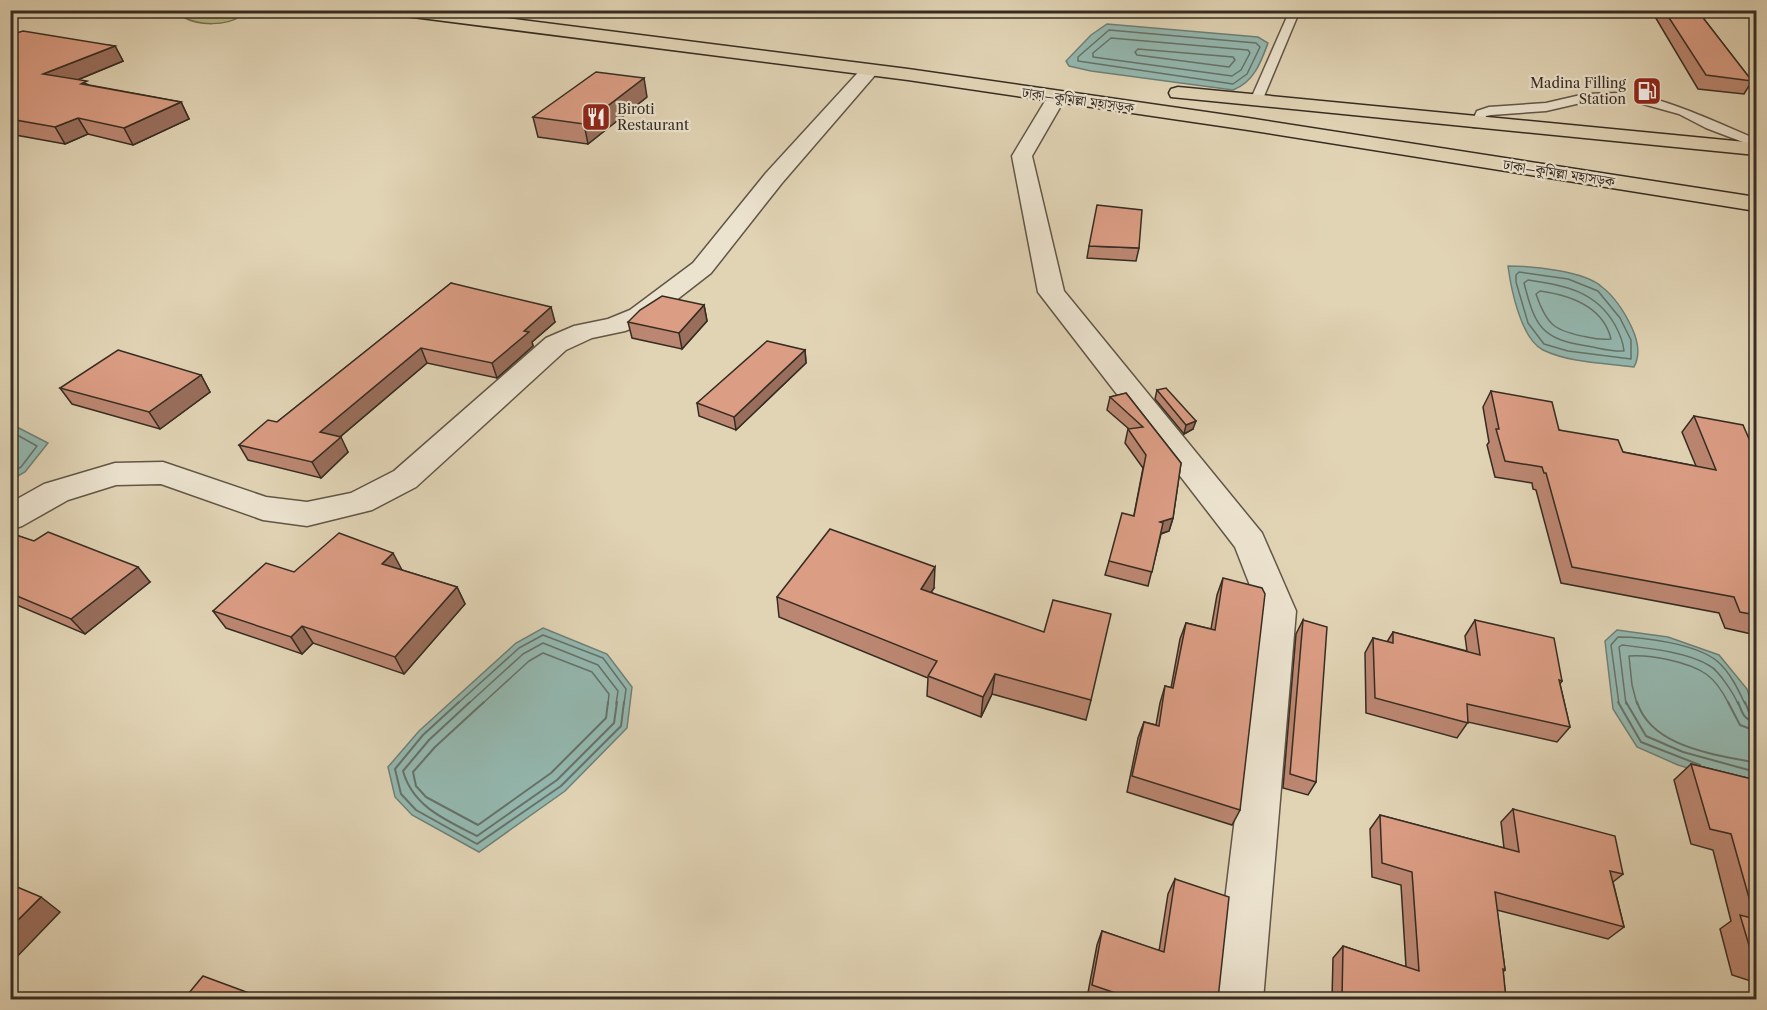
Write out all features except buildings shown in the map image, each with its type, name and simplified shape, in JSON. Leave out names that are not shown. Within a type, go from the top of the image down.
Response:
[{"type":"highway","name":"ঢাকা–কুমিল্লা মহাসড়ক","points":[[398,10],[548,27],[870,70],[1059,87]]},
{"type":"highway","points":[[543,10],[756,36]]},
{"type":"highway","name":"ঢাকা–কুমিল্লা মহাসড়ক","points":[[780,39],[1392,146],[1756,204]]},
{"type":"highway","points":[[1165,92],[1477,124],[1756,149]]},
{"type":"highway","points":[[1390,115],[1392,146]]},
{"type":"street","points":[[10,518],[56,492],[116,474],[163,474],[263,508],[308,514],[360,502],[396,484],[405,479],[556,344],[584,332],[616,325],[639,316],[702,268],[774,178],[870,70]]},
{"type":"street","points":[[1059,87],[1022,156],[1051,292],[1250,542],[1278,611],[1238,999]]},
{"type":"lane","points":[[1256,101],[1295,10]]},
{"type":"lane","points":[[1477,124],[1481,114],[1489,111],[1546,107],[1585,98],[1619,97]]},
{"type":"lane","points":[[1647,101],[1683,111],[1710,125],[1756,143]]},
{"type":"green space","points":[[227,10],[241,16],[228,22],[212,24],[183,17],[196,11]]},
{"type":"water","points":[[1107,24],[1258,37],[1268,43],[1251,77],[1233,90],[1069,66],[1066,61],[1091,35]]},
{"type":"water","points":[[1508,266],[1544,268],[1571,273],[1602,287],[1619,306],[1634,333],[1638,352],[1634,367],[1565,358],[1543,350],[1535,344],[1518,312]]},
{"type":"water","points":[[11,424],[48,443],[25,472],[11,480]]},
{"type":"water","points":[[543,628],[607,654],[632,687],[627,728],[565,791],[479,852],[412,815],[395,797],[388,767],[419,731],[516,643]]},
{"type":"water","points":[[1617,630],[1668,637],[1719,655],[1747,689],[1756,716],[1756,786],[1678,765],[1637,747],[1613,709],[1605,641]]},
{"type":"place","name":"Madina Filling Station","points":[[1647,91]]},
{"type":"place","name":"Biroti Restaurant","points":[[596,117]]}]
